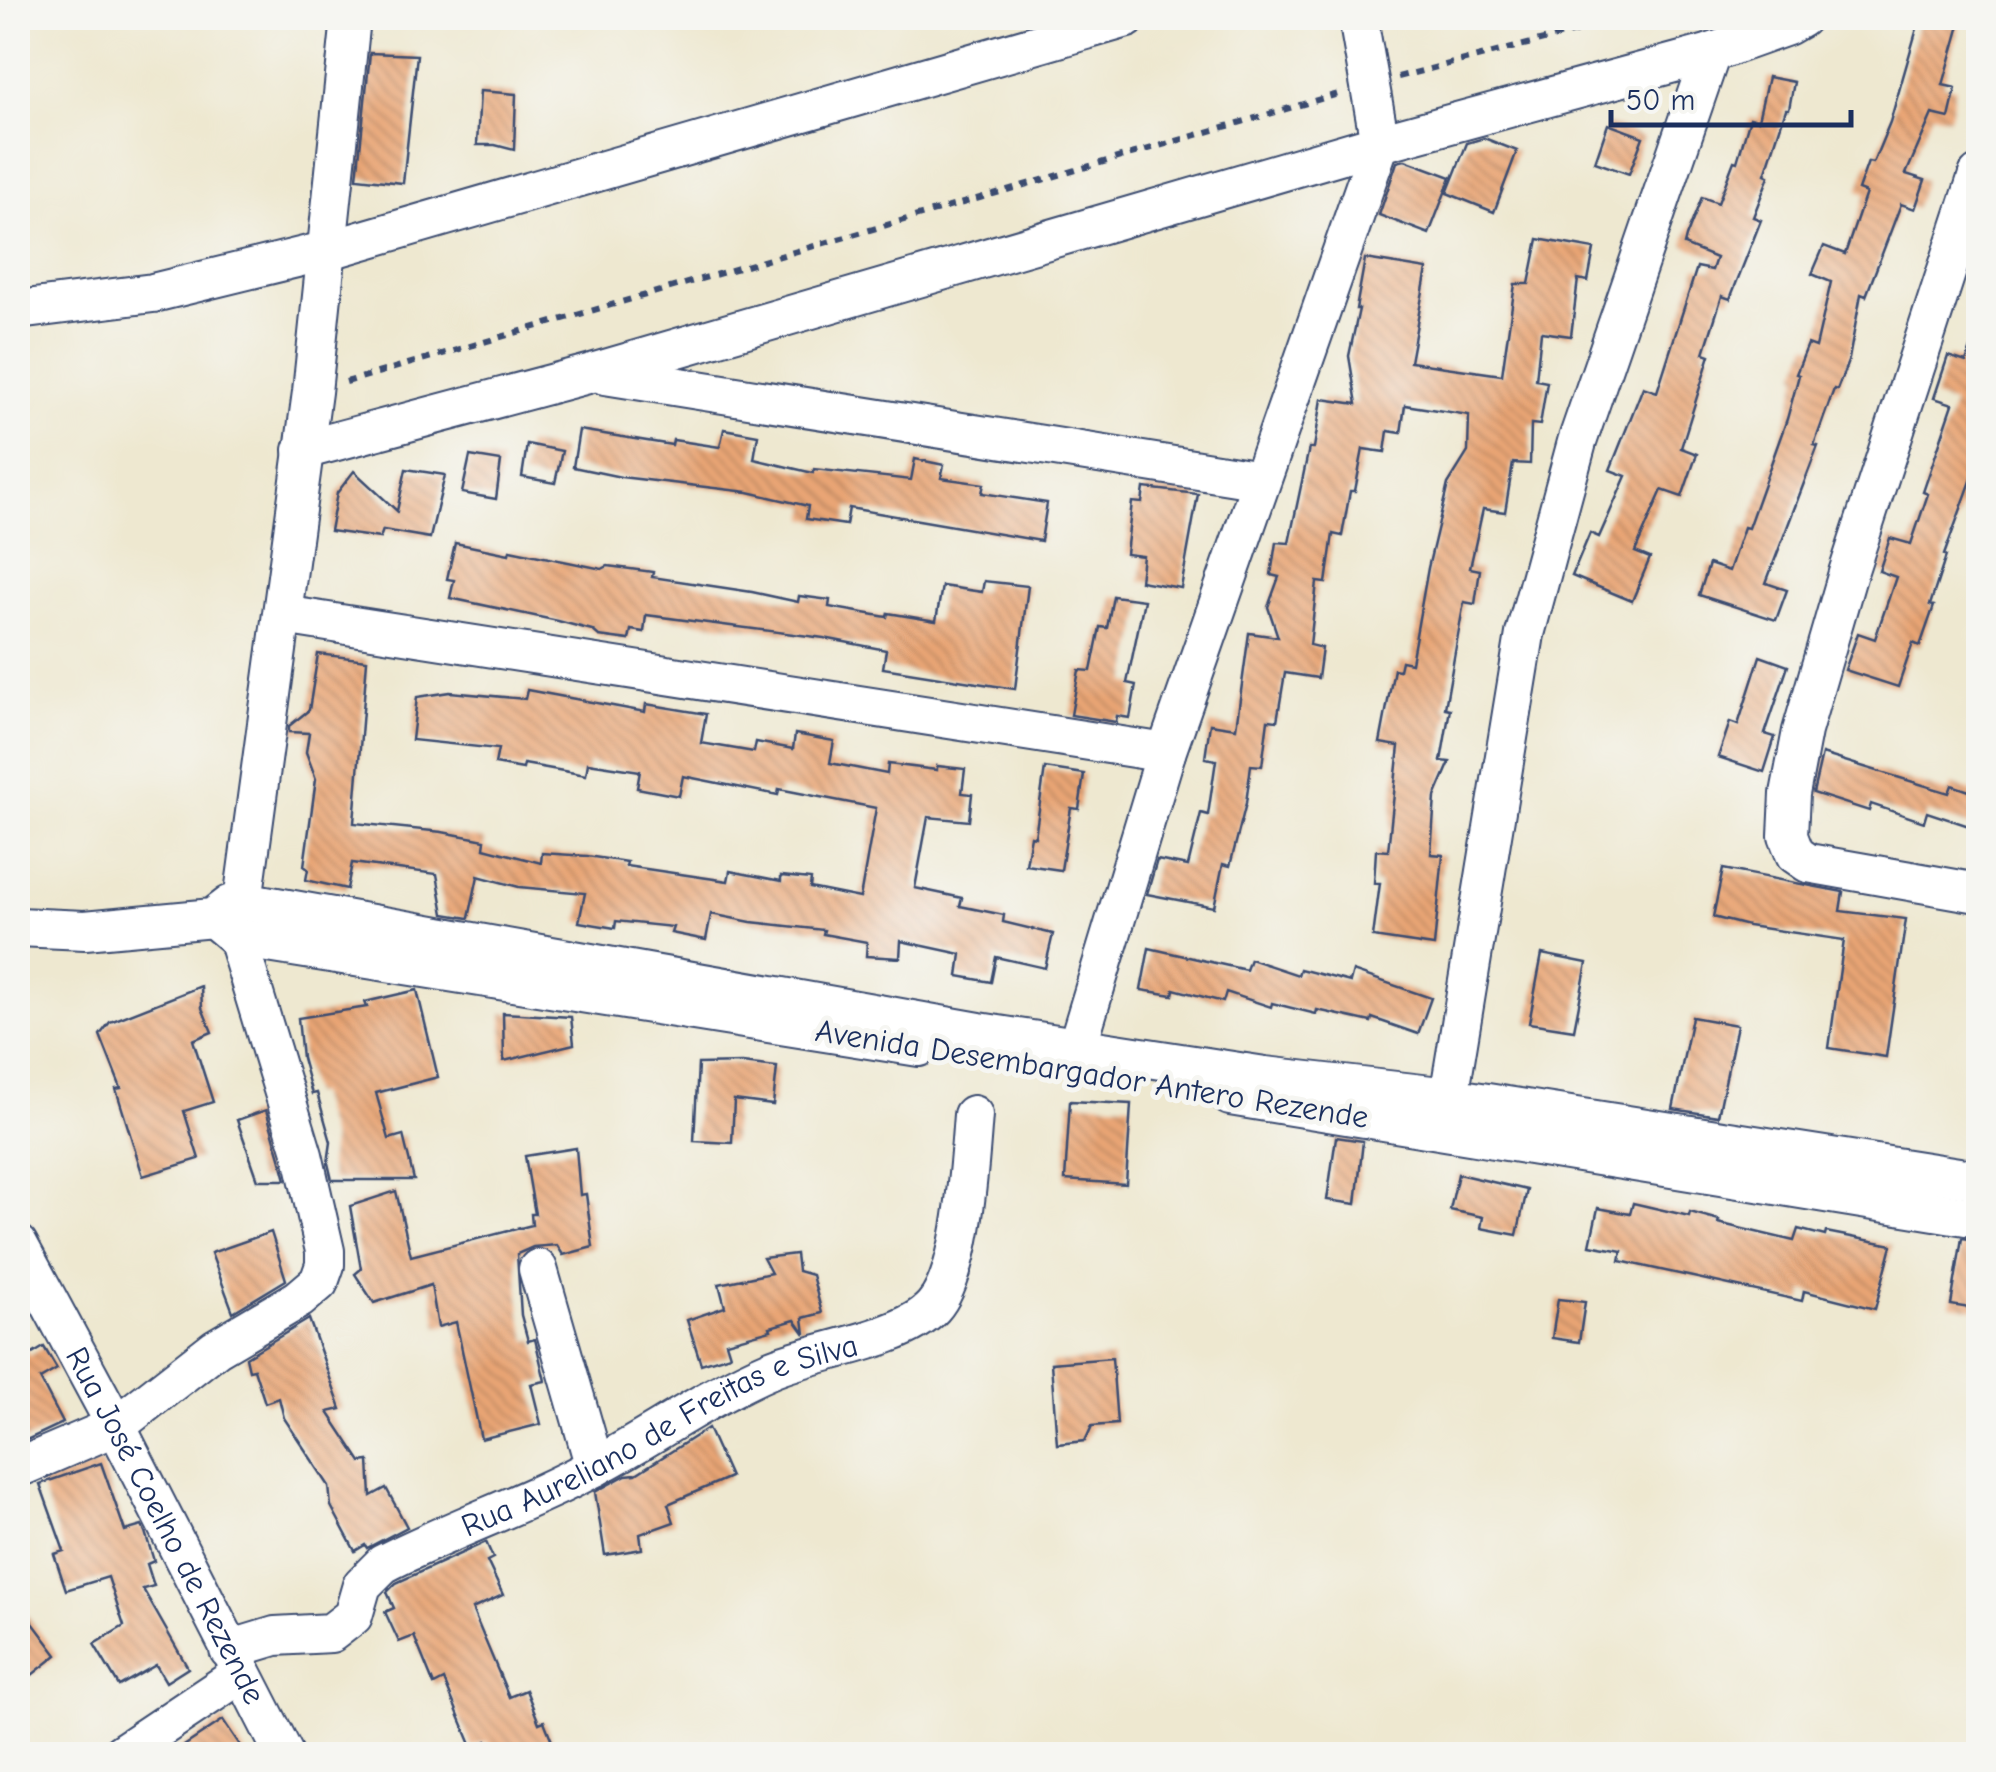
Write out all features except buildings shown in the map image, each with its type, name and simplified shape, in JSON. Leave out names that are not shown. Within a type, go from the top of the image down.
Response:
[{"type":"street","points":[[18,1468],[116,1426],[216,1348],[300,1298],[319,1282],[325,1264],[303,1156],[231,919],[284,615],[329,250],[351,18]]},
{"type":"street","points":[[18,310],[153,293],[329,250],[1128,18]]},
{"type":"street","points":[[1076,1046],[1166,753],[1380,144],[1358,18]]},
{"type":"street","points":[[303,450],[592,373],[1380,144],[1712,53],[1802,18]]},
{"type":"street","points":[[1449,1097],[1526,634],[1577,442],[1712,53]]},
{"type":"street","points":[[1978,175],[1816,678],[1790,794],[1788,836],[1795,854],[1808,863],[1978,893]]},
{"type":"street","points":[[592,373],[1260,480]]},
{"type":"street","points":[[284,615],[1166,753]]},
{"type":"street","name":"Avenida Desembargador Antero Rezende","points":[[25,936],[231,919],[1151,1071],[1978,1200]]},
{"type":"street","name":"Avenida Desembargador Antero Rezende","points":[[569,975],[1076,1046],[1151,1071]]},
{"type":"street","name":"Avenida Desembargador Antero Rezende","points":[[1263,1088],[1449,1097],[1657,1147]]},
{"type":"street","name":"Rua Aureliano de Freitas e Silva","points":[[121,1754],[236,1661],[275,1636],[331,1633],[353,1616],[362,1585],[383,1564],[596,1467],[744,1381],[824,1350],[894,1331],[933,1308],[945,1289],[958,1241],[972,1115]]},
{"type":"street","name":"Rua José Coelho de Rezende","points":[[18,1244],[284,1754]]},
{"type":"street","points":[[538,1269],[596,1467]]},
{"type":"path","points":[[312,392],[1369,85],[1630,18]]}]
